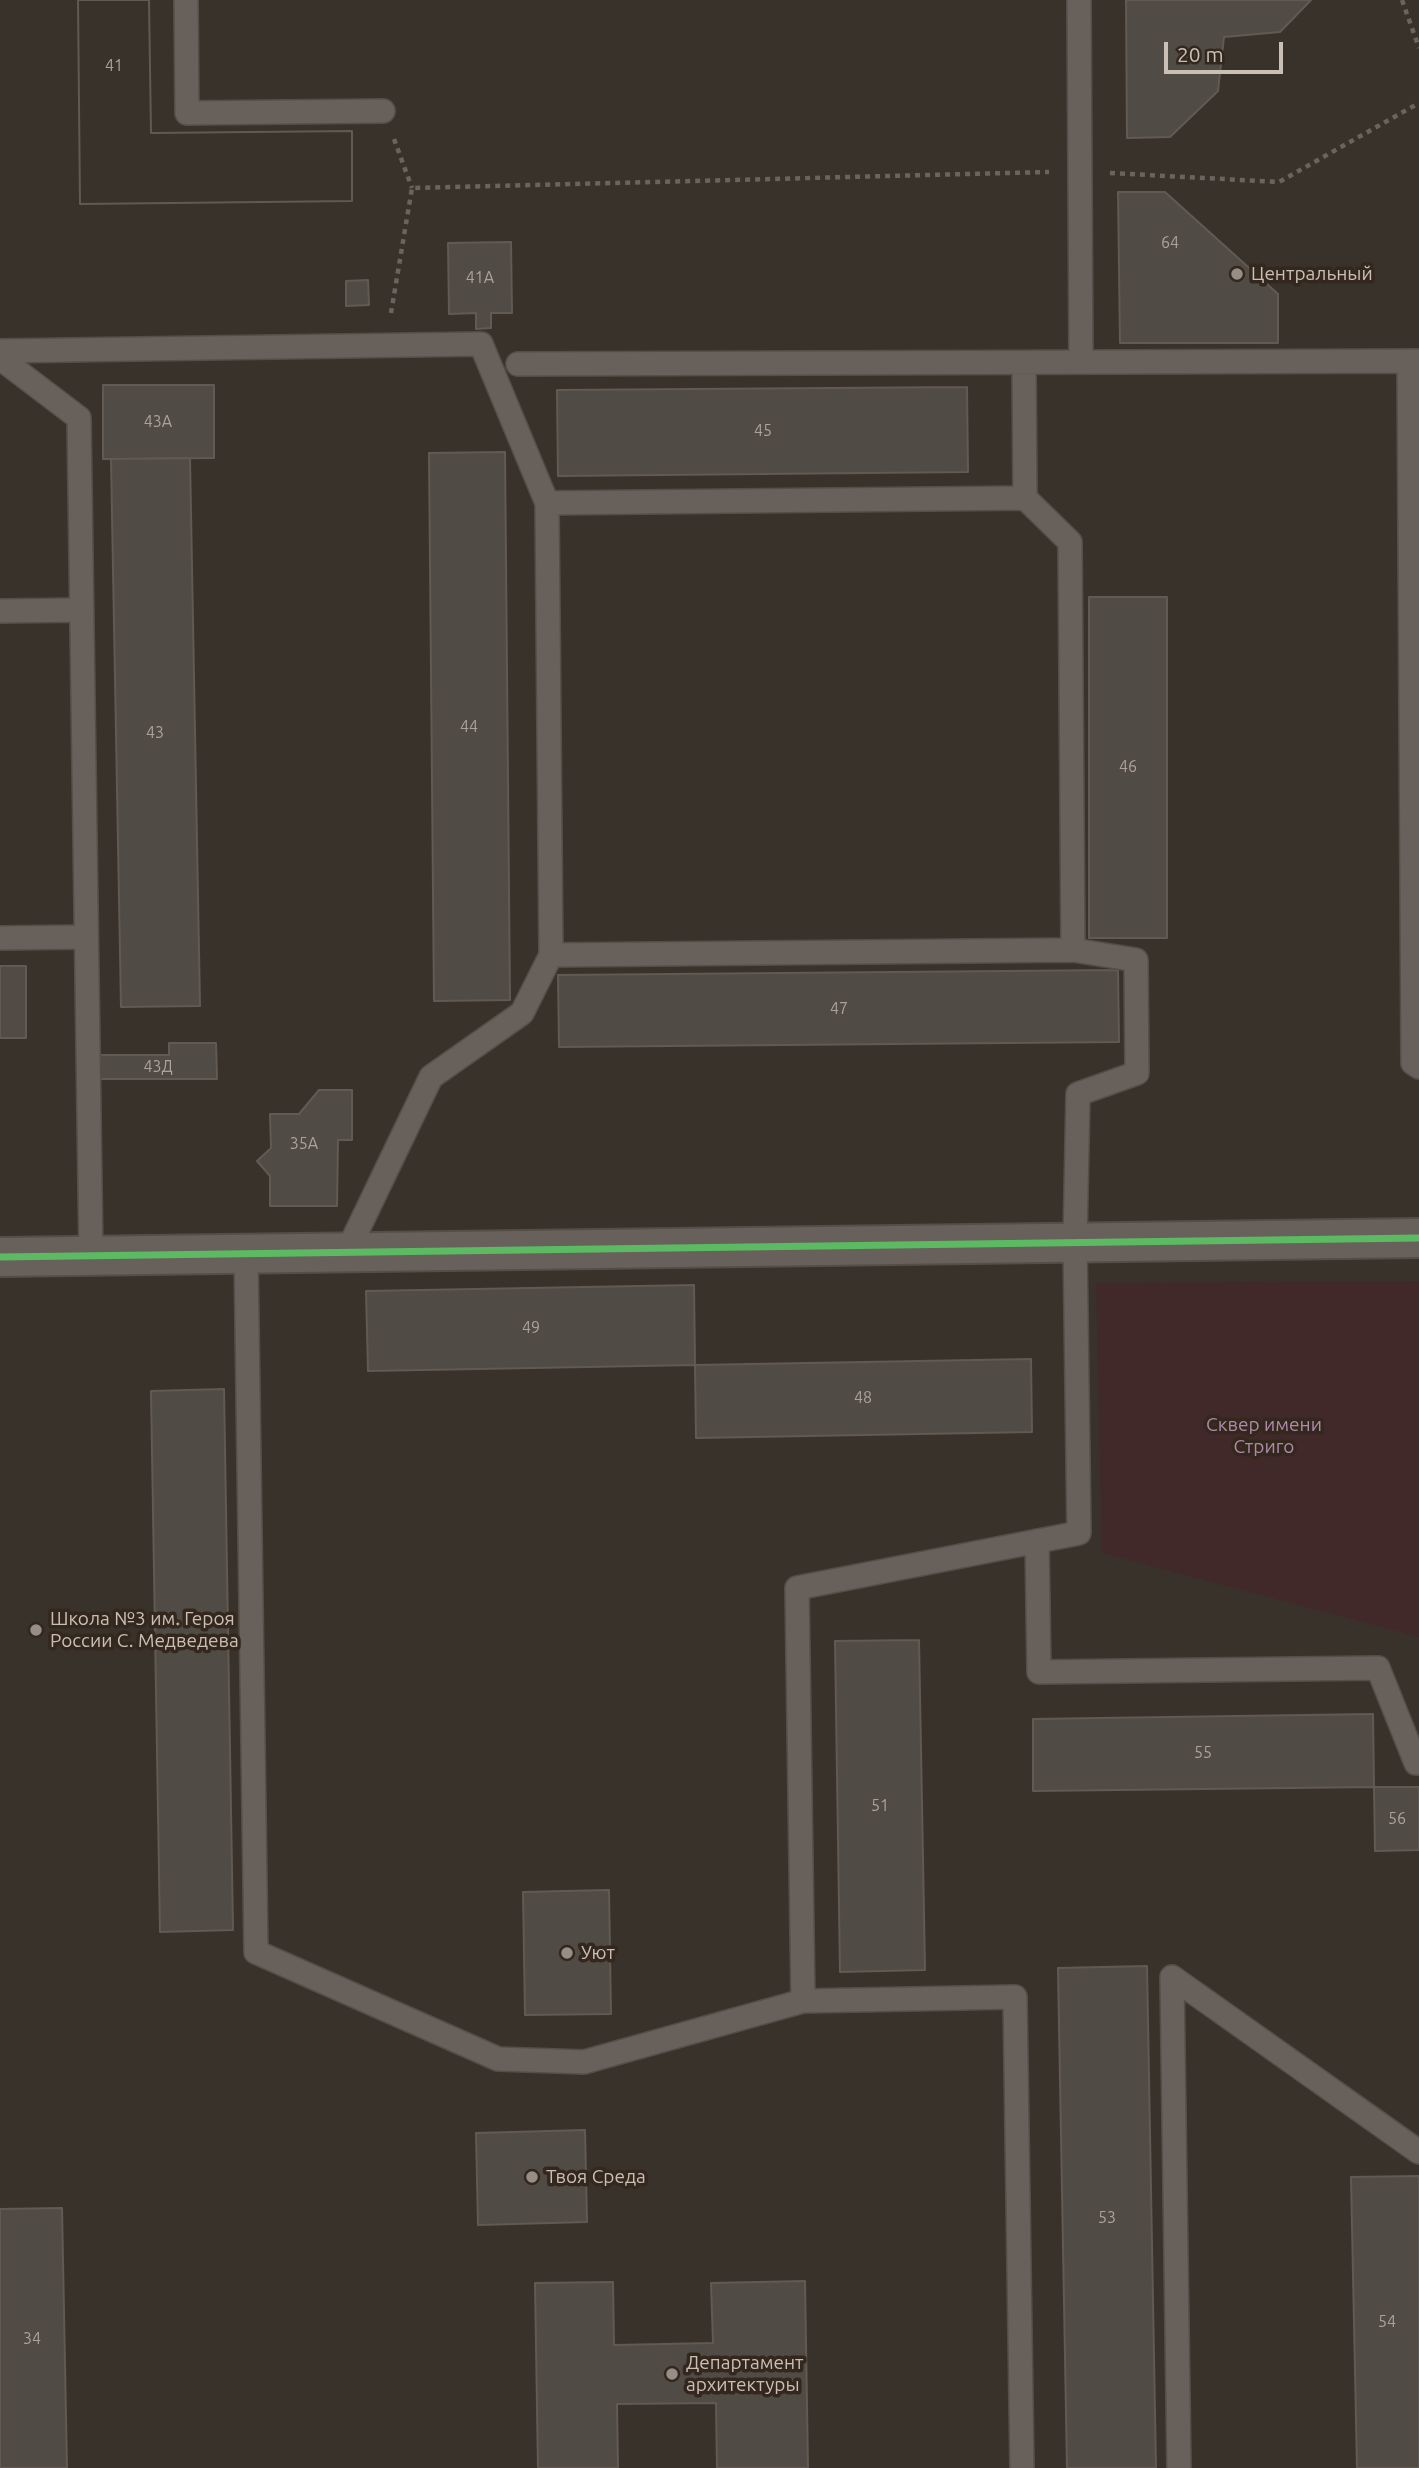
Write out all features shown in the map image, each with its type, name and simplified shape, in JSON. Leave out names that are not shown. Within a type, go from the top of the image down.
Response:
[{"type":"street","points":[[0,1257],[1419,1238]]},
{"type":"lane","points":[[186,0],[187,113],[383,111]]},
{"type":"lane","points":[[1079,0],[1081,362]]},
{"type":"lane","points":[[0,351],[481,344],[547,503],[551,955],[522,1013],[430,1077],[347,1252]]},
{"type":"lane","points":[[0,358],[79,418],[91,1256]]},
{"type":"lane","points":[[518,364],[1414,361],[1413,1063],[1419,1068]]},
{"type":"lane","points":[[1024,363],[1026,498],[1070,542],[1073,950]]},
{"type":"lane","points":[[547,503],[1026,498]]},
{"type":"lane","points":[[0,611],[82,610]]},
{"type":"lane","points":[[0,939],[86,937]]},
{"type":"lane","points":[[551,955],[1073,950],[1136,960],[1137,1073],[1078,1094],[1075,1242],[1079,1533],[797,1588],[803,2001]]},
{"type":"lane","points":[[246,1254],[256,1952],[498,2059],[584,2062],[803,2001],[1015,1997],[1022,2468]]},
{"type":"lane","points":[[1037,1541],[1039,1672],[1378,1668],[1416,1763],[1419,1763]]},
{"type":"lane","points":[[1180,2468],[1172,1977],[1419,2152]]},
{"type":"path","points":[[1402,0],[1419,48]]},
{"type":"path","points":[[412,188],[1080,172],[1279,182],[1419,103]]},
{"type":"path","points":[[383,111],[412,188],[386,345]]},
{"type":"green space","name":"Сквер имени Стриго","points":[[1419,1281],[1419,1637],[1102,1553],[1096,1283]]},
{"type":"building","points":[[78,0],[149,0],[151,133],[352,131],[352,201],[80,204]]},
{"type":"building","points":[[78,0],[149,0],[151,133],[352,131],[352,201],[80,204]]},
{"type":"building","points":[[1126,0],[1311,0],[1280,32],[1224,37],[1218,91],[1170,137],[1127,138]]},
{"type":"building","points":[[1118,192],[1165,192],[1278,294],[1278,343],[1120,343]]},
{"type":"building","points":[[511,242],[512,313],[491,313],[491,328],[476,329],[476,313],[449,314],[448,243]]},
{"type":"building","points":[[368,280],[369,305],[346,306],[346,281]]},
{"type":"building","points":[[103,385],[214,385],[214,458],[103,459]]},
{"type":"building","points":[[967,387],[968,472],[558,476],[557,390]]},
{"type":"building","points":[[505,452],[510,1000],[434,1001],[429,453]]},
{"type":"building","points":[[190,458],[200,1006],[121,1007],[111,459]]},
{"type":"building","points":[[1089,597],[1167,597],[1167,938],[1089,938]]},
{"type":"building","points":[[0,966],[26,966],[26,1038],[0,1038]]},
{"type":"building","points":[[1118,970],[1119,1042],[559,1047],[558,975]]},
{"type":"building","points":[[169,1043],[216,1043],[217,1079],[100,1079],[100,1055],[169,1055]]},
{"type":"building","points":[[319,1090],[352,1090],[352,1140],[338,1140],[337,1206],[270,1206],[270,1176],[257,1161],[271,1148],[270,1114],[299,1114]]},
{"type":"building","points":[[694,1285],[695,1365],[368,1371],[366,1291]]},
{"type":"building","points":[[1031,1359],[1032,1432],[696,1438],[695,1365]]},
{"type":"building","points":[[224,1389],[233,1930],[160,1932],[151,1391]]},
{"type":"building","points":[[919,1640],[925,1970],[840,1972],[835,1641]]},
{"type":"building","points":[[1373,1714],[1374,1787],[1033,1791],[1033,1719]]},
{"type":"building","points":[[1374,1787],[1419,1787],[1419,1850],[1375,1851]]},
{"type":"building","name":"Уют","points":[[609,1890],[611,2014],[525,2015],[523,1892]]},
{"type":"building","points":[[1147,1966],[1156,2468],[1067,2468],[1058,1968]]},
{"type":"building","name":"Твоя Среда","points":[[585,2130],[587,2222],[478,2225],[476,2133]]},
{"type":"building","points":[[1419,2176],[1419,2468],[1357,2468],[1351,2177]]},
{"type":"building","points":[[62,2208],[67,2468],[0,2468],[0,2209]]},
{"type":"building","name":"Департамент архитектуры","points":[[805,2281],[808,2468],[717,2468],[716,2403],[617,2404],[618,2468],[538,2468],[535,2283],[613,2282],[614,2345],[713,2343],[711,2283]]},
{"type":"cycle path","points":[[0,1257],[1419,1238]]},
{"type":"place","name":"Центральный","points":[[1237,274]]},
{"type":"place","name":"Школа №3 им. Героя России С. Медведева","points":[[36,1630]]},
{"type":"place","name":"Уют","points":[[567,1953]]},
{"type":"place","name":"Твоя Среда","points":[[532,2177]]},
{"type":"place","name":"Департамент архитектуры","points":[[672,2374]]}]
